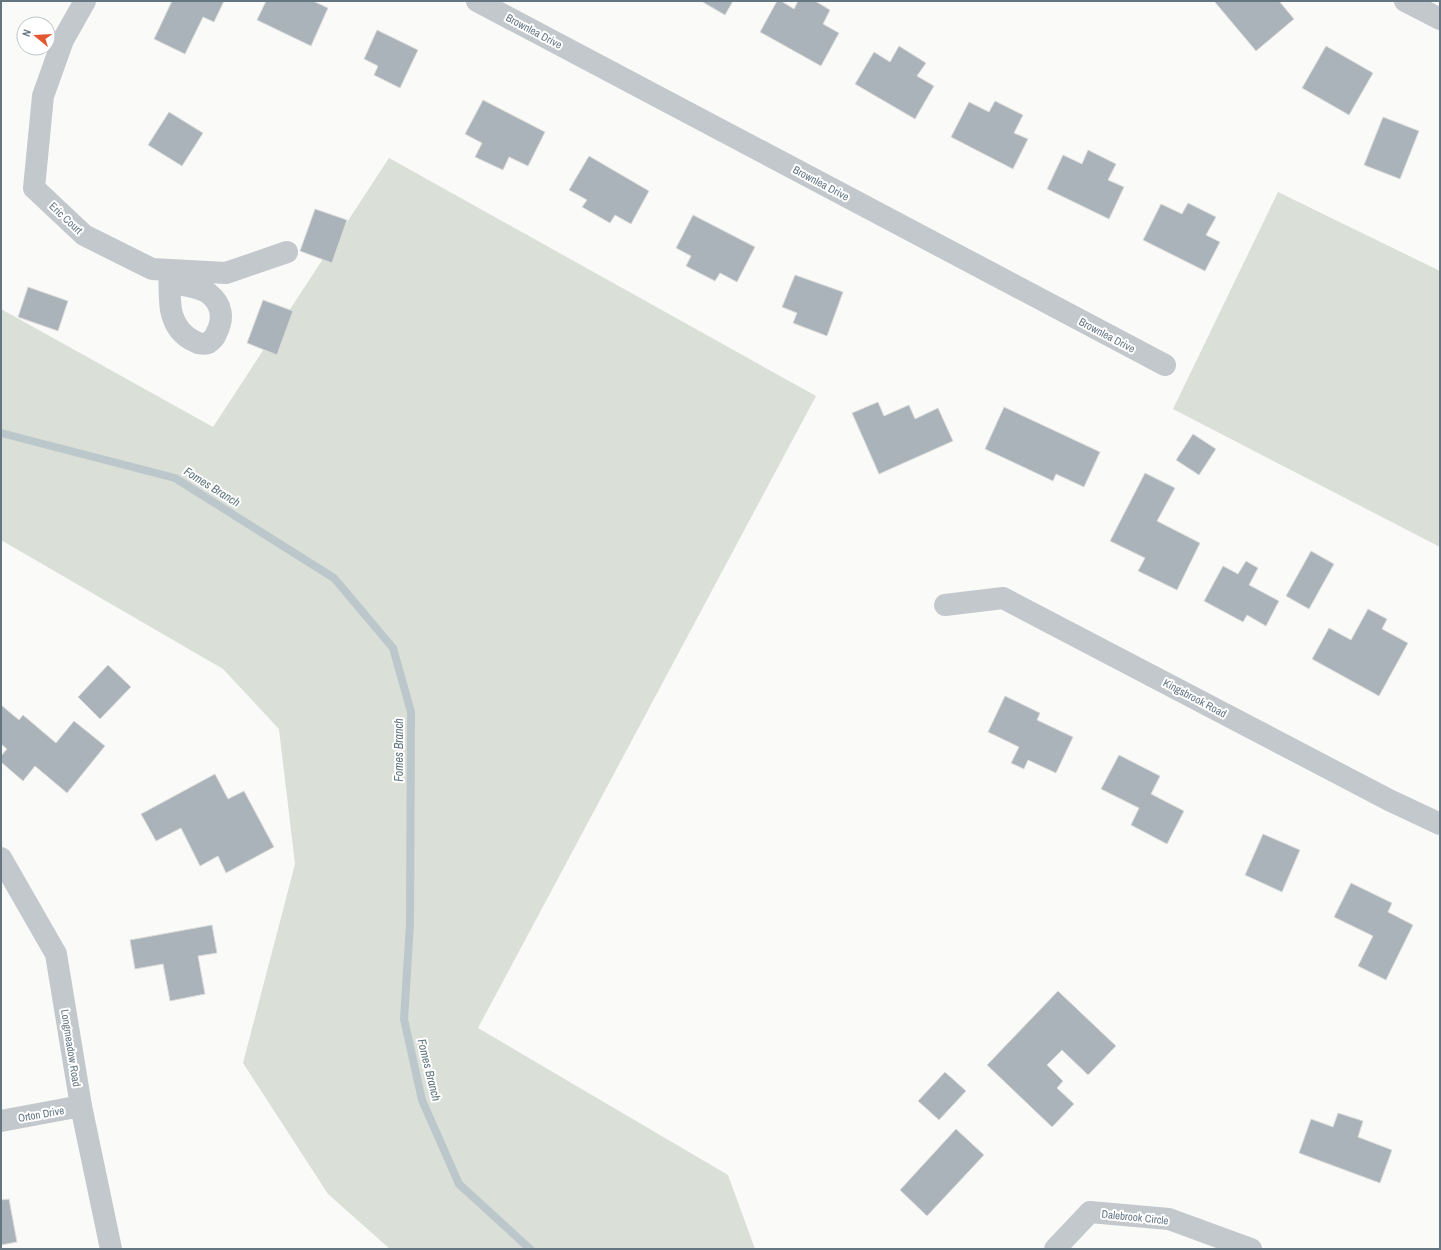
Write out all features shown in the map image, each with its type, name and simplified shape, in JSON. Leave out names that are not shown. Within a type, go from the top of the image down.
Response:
[{"type":"street","name":"Eric Court","points":[[85,1],[63,40],[43,96],[34,188],[84,235],[170,277],[226,273],[287,252]]},
{"type":"street","name":"Brownlea Drive","points":[[477,1],[1165,365]]},
{"type":"street","points":[[1405,1],[1440,19]]},
{"type":"street","name":"Kingsbrook Road","points":[[945,605],[1003,598],[1382,796],[1440,824]]},
{"type":"street","name":"Longmeadow Road","points":[[1,858],[56,954],[81,1106],[110,1249]]},
{"type":"street","name":"Orton Drive","points":[[1,1121],[81,1106]]},
{"type":"street","name":"Dalebrook Circle","points":[[1055,1249],[1090,1212],[1169,1219],[1251,1249]]},
{"type":"shaded area","points":[[389,158],[816,396],[478,1028],[728,1175],[755,1249],[390,1249],[328,1194],[243,1063],[295,864],[279,729],[223,669],[1,540],[1,309],[213,427]]},
{"type":"shaded area","points":[[1278,192],[1440,271],[1440,547],[1173,409]]},
{"type":"building","points":[[172,1],[224,1],[214,22],[203,17],[185,54],[154,39]]},
{"type":"building","points":[[266,1],[313,1],[328,8],[311,46],[257,20]]},
{"type":"building","points":[[701,1],[733,1],[725,15]]},
{"type":"building","points":[[777,1],[781,1],[794,9],[798,1],[815,1],[830,10],[823,24],[839,33],[821,66],[760,32]]},
{"type":"building","points":[[1214,1],[1279,1],[1294,19],[1256,51]]},
{"type":"building","points":[[377,30],[418,50],[400,88],[374,75],[378,66],[364,59]]},
{"type":"building","points":[[899,46],[926,63],[917,76],[934,86],[915,119],[855,84],[874,52],[890,62]]},
{"type":"building","points":[[1326,46],[1373,73],[1349,115],[1302,88]]},
{"type":"building","points":[[483,100],[545,132],[528,166],[509,157],[503,170],[475,157],[482,143],[465,134]]},
{"type":"building","points":[[995,101],[1023,115],[1014,133],[1028,139],[1013,169],[951,137],[969,102],[989,112]]},
{"type":"building","points":[[169,112],[203,133],[182,166],[148,145]]},
{"type":"building","points":[[1383,117],[1419,131],[1400,179],[1364,165]]},
{"type":"building","points":[[1088,150],[1116,164],[1108,180],[1124,187],[1109,219],[1047,189],[1063,155],[1082,164]]},
{"type":"building","points":[[589,156],[649,191],[631,224],[615,215],[610,223],[582,207],[587,200],[569,190]]},
{"type":"building","points":[[1188,203],[1216,217],[1206,235],[1220,242],[1205,271],[1143,240],[1161,204],[1182,214]]},
{"type":"building","points":[[315,209],[347,220],[332,263],[300,251]]},
{"type":"building","points":[[693,215],[755,247],[737,282],[720,273],[715,281],[686,266],[691,256],[676,248]]},
{"type":"building","points":[[795,275],[843,292],[827,336],[793,323],[797,313],[782,307]]},
{"type":"building","points":[[28,287],[68,301],[58,331],[18,317]]},
{"type":"building","points":[[263,300],[293,311],[277,355],[247,343]]},
{"type":"building","points":[[878,402],[884,416],[909,405],[915,419],[938,408],[953,441],[879,474],[852,413]]},
{"type":"building","points":[[1004,407],[1100,452],[1084,487],[1056,474],[1053,481],[985,449]]},
{"type":"building","points":[[1193,434],[1216,449],[1199,475],[1176,460]]},
{"type":"building","points":[[1145,473],[1175,488],[1157,521],[1200,543],[1177,590],[1138,571],[1145,558],[1110,541]]},
{"type":"building","points":[[1311,551],[1334,564],[1309,609],[1286,596]]},
{"type":"building","points":[[1246,561],[1258,568],[1249,585],[1279,601],[1266,626],[1247,615],[1243,622],[1204,601],[1223,566],[1238,574]]},
{"type":"building","points":[[1368,609],[1387,619],[1382,629],[1408,643],[1379,696],[1312,659],[1329,628],[1351,640]]},
{"type":"building","points":[[108,665],[131,687],[100,719],[78,697]]},
{"type":"building","points":[[1005,696],[1040,713],[1037,720],[1073,737],[1056,773],[1028,760],[1024,769],[1011,763],[1019,747],[988,732]]},
{"type":"building","points":[[1,705],[19,720],[23,715],[56,743],[74,721],[105,746],[67,793],[35,766],[23,781],[1,762],[1,756],[7,749],[1,744]]},
{"type":"building","points":[[1119,755],[1160,776],[1151,794],[1184,811],[1167,844],[1131,825],[1139,808],[1101,789]]},
{"type":"building","points":[[215,774],[228,799],[244,791],[274,847],[226,873],[218,856],[200,866],[181,828],[156,841],[141,814]]},
{"type":"building","points":[[1263,834],[1300,850],[1282,892],[1245,875]]},
{"type":"building","points":[[1351,883],[1392,903],[1388,912],[1413,925],[1386,980],[1358,966],[1373,936],[1334,917]]},
{"type":"building","points":[[212,925],[217,953],[198,956],[205,994],[170,1001],[163,964],[135,969],[130,940]]},
{"type":"building","points":[[1058,991],[1116,1046],[1088,1075],[1062,1050],[1047,1065],[1063,1081],[1057,1088],[1074,1104],[1052,1127],[987,1065]]},
{"type":"building","points":[[945,1072],[966,1091],[939,1120],[918,1101]]},
{"type":"building","points":[[1338,1113],[1363,1121],[1358,1137],[1392,1150],[1380,1183],[1299,1153],[1311,1119],[1333,1127]]},
{"type":"building","points":[[956,1129],[984,1155],[927,1216],[900,1190]]},
{"type":"building","points":[[9,1199],[17,1242],[1,1245],[1,1200]]},
{"type":"waterway","name":"Fomes Branch","points":[[1,433],[175,478],[334,578],[393,648],[411,712],[410,924],[404,1019],[422,1100],[459,1184],[530,1249]]}]
